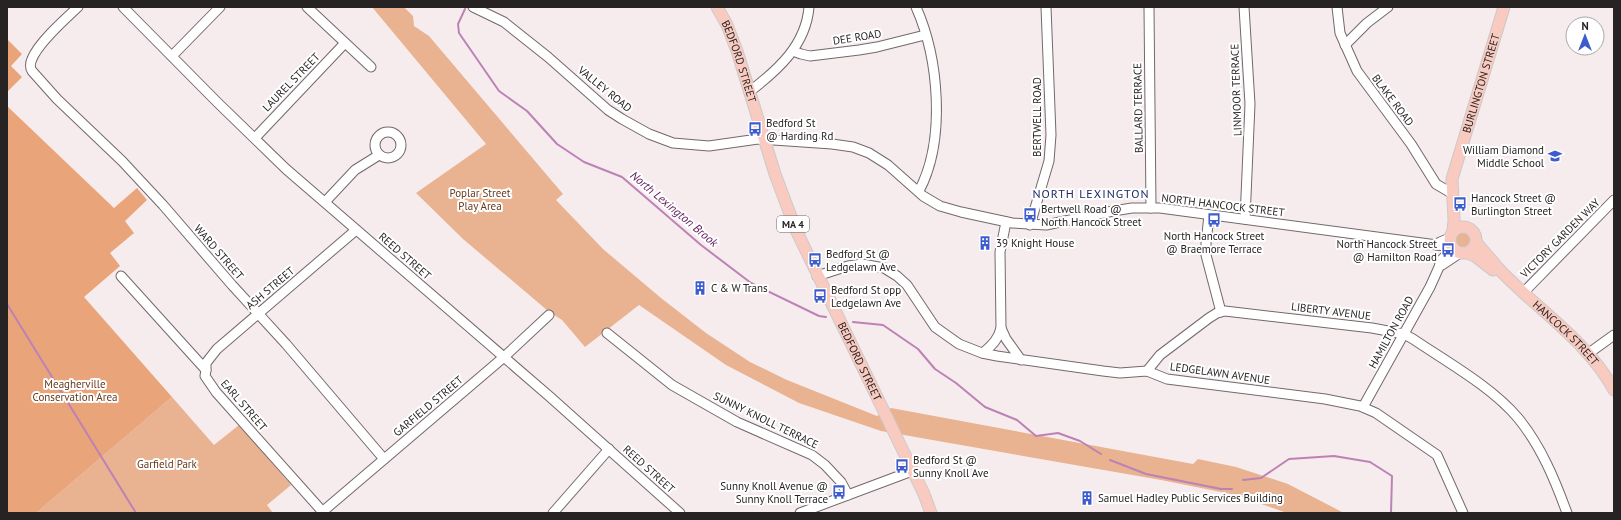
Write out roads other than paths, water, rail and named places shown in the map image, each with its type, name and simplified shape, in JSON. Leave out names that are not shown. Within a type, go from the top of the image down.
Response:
[{"type":"main road","name":"BEDFORD STREET","points":[[717,7],[727,25],[737,51],[785,204],[932,513]]},
{"type":"main road","name":"BURLINGTON STREET","points":[[1456,245],[1452,179],[1504,7]]},
{"type":"main road","points":[[1453,194],[1465,227],[1459,227],[1456,245],[1474,248],[1476,242]]},
{"type":"main road","name":"HANCOCK STREET","points":[[1465,227],[1473,231],[1476,242],[1481,249],[1512,282],[1589,353],[1601,368],[1614,390]]},
{"type":"main road","name":"HANCOCK STREET","points":[[1456,245],[1475,256],[1512,282]]},
{"type":"street","name":"WARD STREET","points":[[78,7],[41,45],[32,59],[30,67],[38,79],[122,161],[163,205],[232,285],[259,313],[384,459]]},
{"type":"street","name":"REED STREET","points":[[123,7],[254,138],[292,173],[609,449],[680,513]]},
{"type":"street","points":[[172,56],[220,7]]},
{"type":"street","points":[[306,7],[371,67]]},
{"type":"street","name":"VALLEY ROAD","points":[[473,7],[504,22],[548,57],[608,110],[623,120],[652,135],[673,144],[708,146],[764,139]]},
{"type":"street","points":[[749,92],[772,74],[793,51],[803,31],[809,7]]},
{"type":"street","points":[[916,7],[929,47],[935,88],[934,145],[928,170],[919,191]]},
{"type":"street","name":"BERTWELL ROAD","points":[[1030,225],[1049,161],[1050,135],[1046,7]]},
{"type":"street","name":"BALLARD TERRACE","points":[[1149,7],[1151,208]]},
{"type":"street","name":"LINMOOR TERRACE","points":[[1244,7],[1250,104],[1245,219]]},
{"type":"street","name":"BLAKE ROAD","points":[[1337,7],[1340,33],[1357,71],[1411,144],[1436,184],[1453,194]]},
{"type":"street","points":[[1345,45],[1367,23],[1388,7]]},
{"type":"street","name":"DEE ROAD","points":[[793,51],[810,56],[859,50],[925,35]]},
{"type":"street","name":"LAUREL STREET","points":[[254,138],[345,43]]},
{"type":"street","name":"NORTH HANCOCK STREET","points":[[764,139],[853,147],[869,153],[888,165],[919,191],[940,206],[959,212],[1006,222],[1046,225],[1113,211],[1132,208],[1151,208],[1437,245],[1440,242],[1456,245]]},
{"type":"street","points":[[325,202],[355,170],[379,155]]},
{"type":"street","name":"VICTORY GARDEN WAY","points":[[1523,293],[1614,200]]},
{"type":"street","points":[[1147,371],[1162,354],[1209,318],[1221,312],[1206,255],[1210,215]]},
{"type":"street","points":[[983,353],[993,345],[999,337],[1001,328],[1000,252],[1006,222]]},
{"type":"street","name":"ASH STREET","points":[[206,370],[206,363],[218,349],[356,230]]},
{"type":"street","name":"HAMILTON ROAD","points":[[1363,407],[1404,334],[1439,268],[1441,260],[1456,245]]},
{"type":"street","name":"LEDGELAWN AVENUE","points":[[818,276],[848,266],[862,264],[884,268],[897,276],[907,285],[935,328],[959,344],[983,353],[1021,360],[1115,372],[1147,371],[1167,379],[1325,399],[1363,407],[1376,413],[1437,455],[1463,513]]},
{"type":"street","name":"EARL STREET","points":[[121,276],[206,370],[206,376],[216,392],[322,512]]},
{"type":"street","name":"LIBERTY AVENUE","points":[[1221,312],[1233,311],[1372,328],[1404,334],[1414,339],[1483,387],[1514,414],[1535,442],[1552,473],[1567,513]]},
{"type":"street","name":"GARFIELD STREET","points":[[322,512],[504,357],[549,315]]},
{"type":"street","points":[[1001,328],[1006,339],[1021,360]]},
{"type":"street","name":"SUNNY KNOLL TERRACE","points":[[607,334],[672,385],[737,422],[812,455],[825,465],[841,482],[848,495]]},
{"type":"street","points":[[1589,353],[1614,335]]},
{"type":"street","points":[[553,513],[609,449]]},
{"type":"street","points":[[800,513],[912,471]]},
{"type":"waterway","name":"North Lexington Brook","points":[[465,9],[458,24],[459,33],[499,91],[527,111],[557,144],[584,162],[622,177],[701,245],[751,283],[819,316],[826,317]]},
{"type":"waterway","points":[[7,304],[136,513]]},
{"type":"waterway","name":"North Lexington Brook","points":[[853,322],[883,325],[918,349],[935,369],[956,383],[985,407],[1017,420],[1036,436],[1058,433],[1080,441],[1101,454]]},
{"type":"waterway","name":"North Lexington Brook","points":[[1243,480],[1261,478],[1289,459],[1334,456],[1370,462],[1392,476],[1391,513]]},
{"type":"waterway","name":"North Lexington Brook","points":[[1110,460],[1146,474],[1221,489],[1232,489]]},
{"type":"place","name":"Bedford St @ Harding Rd","points":[[755,129]]},
{"type":"place","name":"William Diamond Middle School","points":[[1555,156]]},
{"type":"place","name":"Hancock Street @ Burlington Street","points":[[1460,204]]},
{"type":"place","name":"Bertwell Road @ North Hancock Street","points":[[1030,215]]},
{"type":"place","name":"North Hancock Street @ Braemore Terrace","points":[[1214,220]]},
{"type":"place","name":"39 Knight House","points":[[985,243]]},
{"type":"place","name":"North Hancock Street @ Hamilton Road","points":[[1448,250]]},
{"type":"place","name":"Bedford St @ Ledgelawn Ave","points":[[815,260]]},
{"type":"place","name":"C & W Trans","points":[[700,288]]},
{"type":"place","name":"Bedford St opp Ledgelawn Ave","points":[[820,296]]},
{"type":"place","name":"Bedford St @ Sunny Knoll Ave","points":[[902,466]]},
{"type":"place","name":"Sunny Knoll Avenue @ Sunny Knoll Terrace","points":[[839,492]]},
{"type":"place","name":"Samuel Hadley Public Services Building","points":[[1087,498]]},
{"type":"district","name":"NORTH LEXINGTON","points":[[1091,194]]},
{"type":"park label","name":"Poplar Street Play Area","points":[[480,199]]},
{"type":"park label","name":"Meagherville Conservation Area","points":[[75,390]]},
{"type":"park label","name":"Garfield Park","points":[[167,464]]}]
